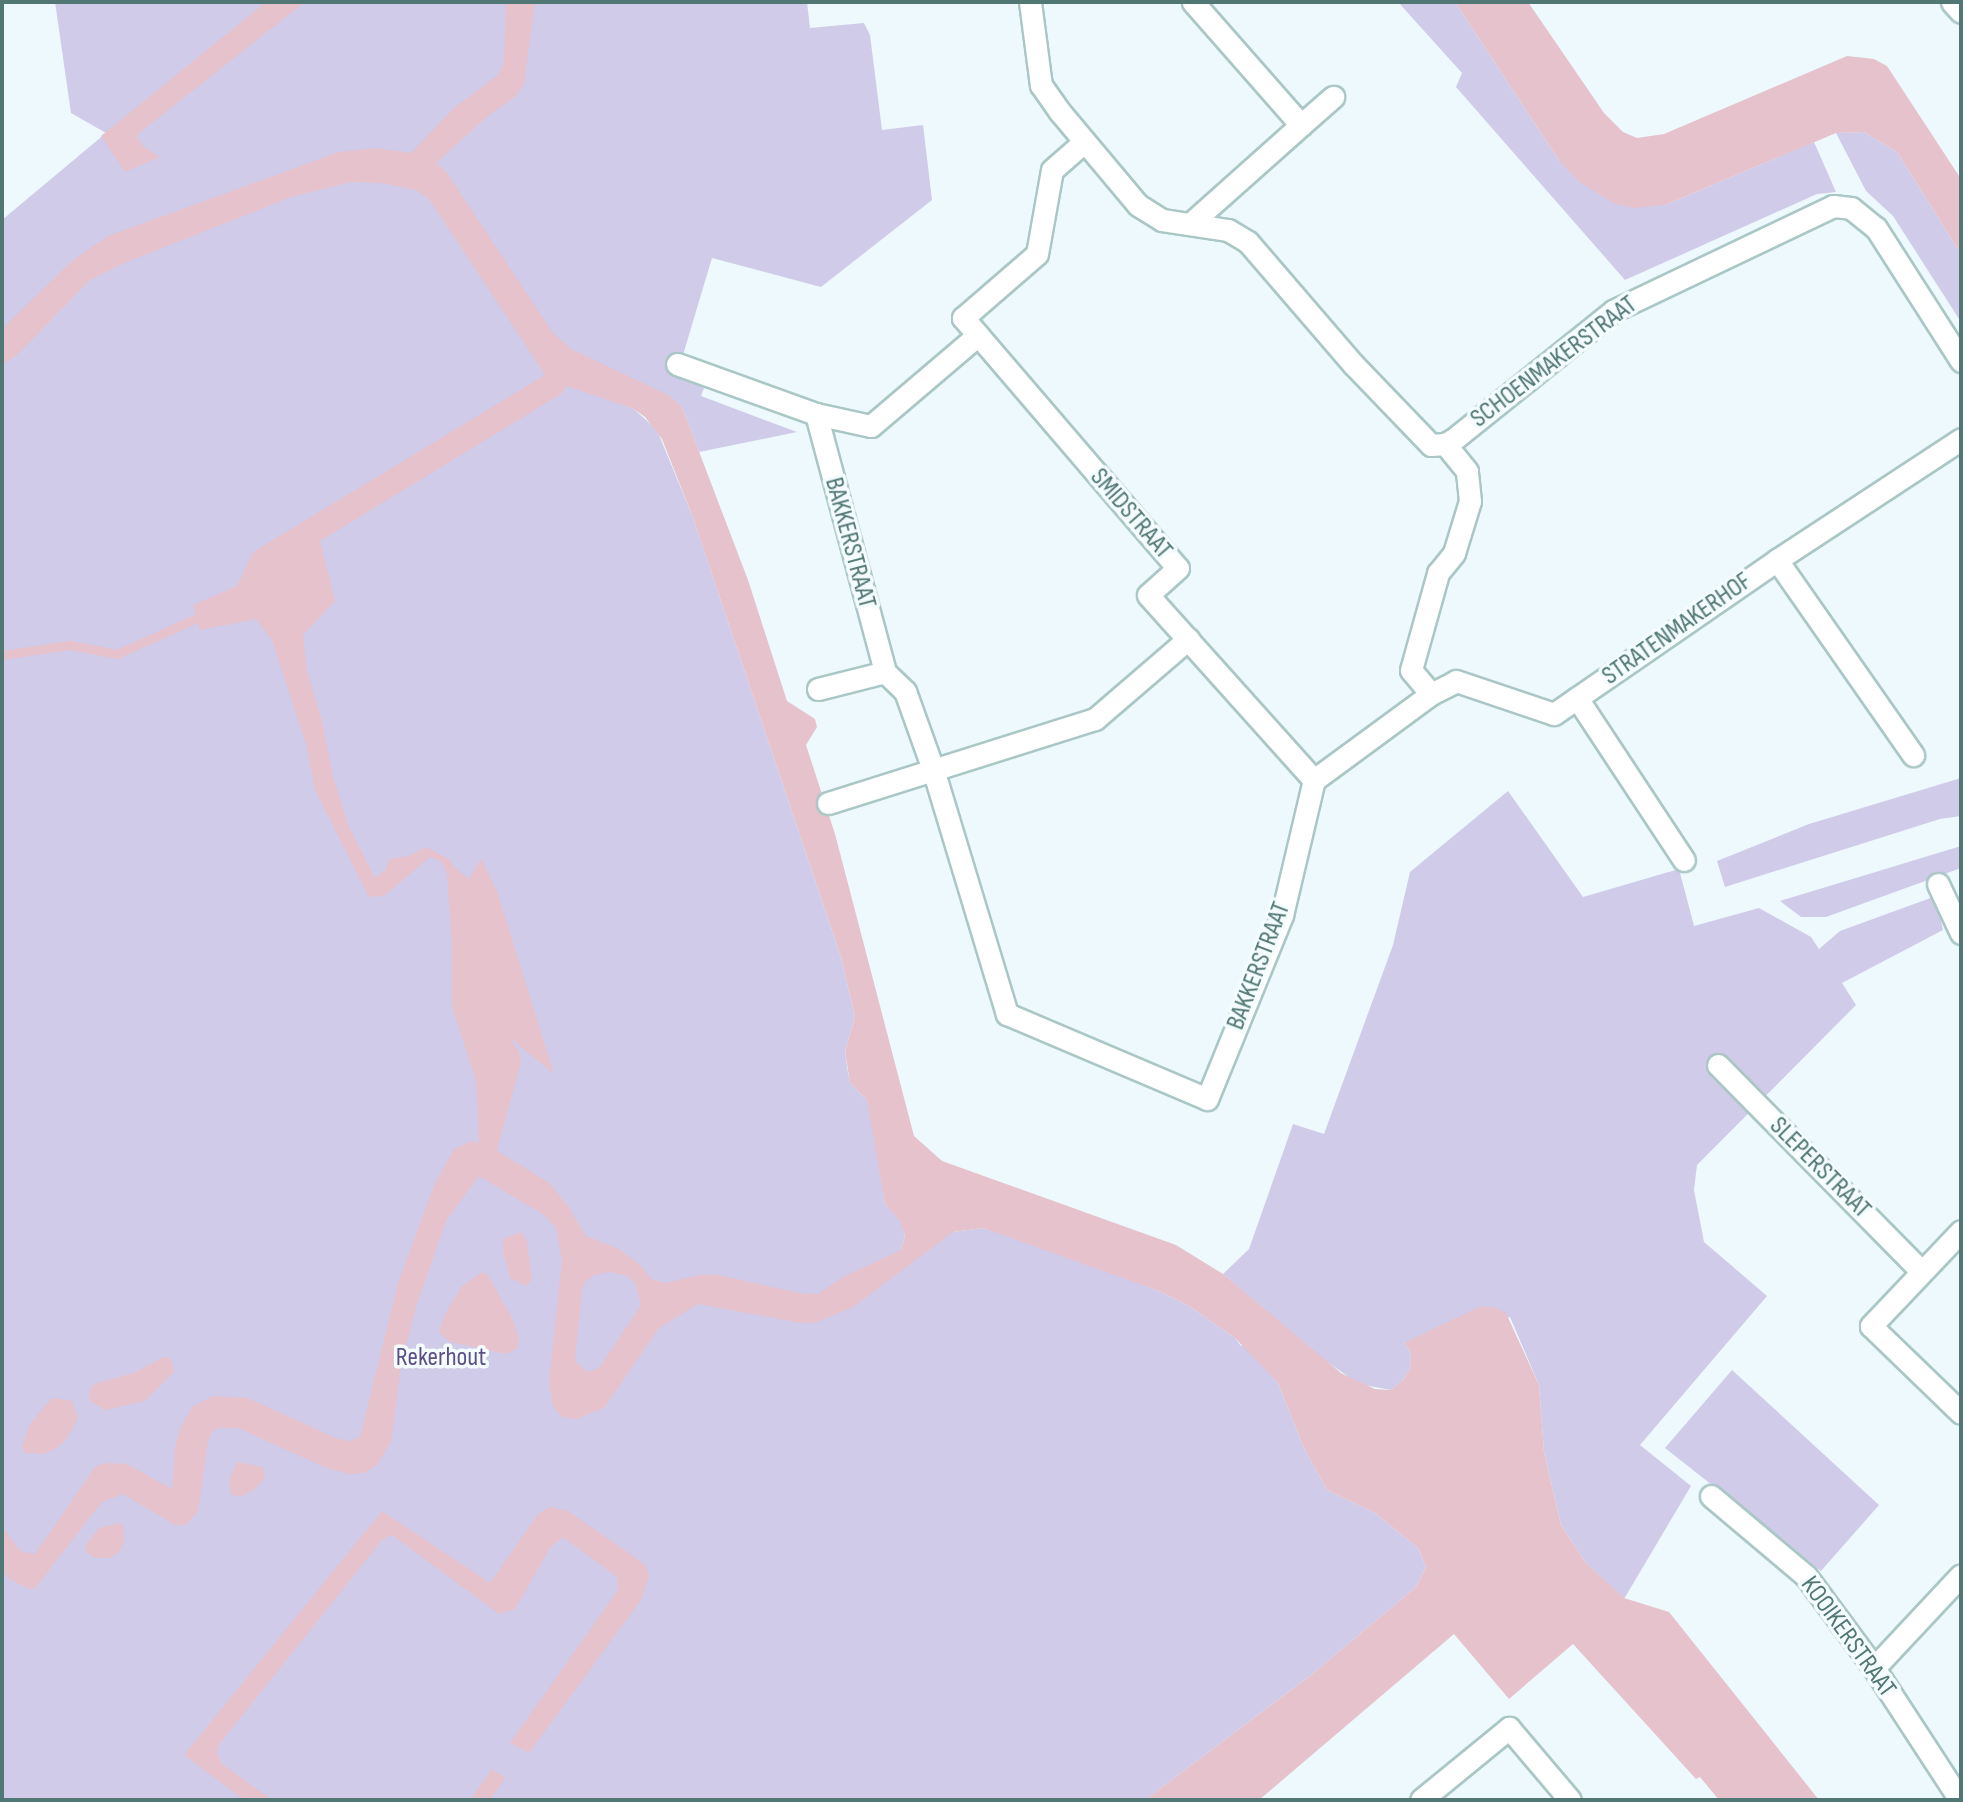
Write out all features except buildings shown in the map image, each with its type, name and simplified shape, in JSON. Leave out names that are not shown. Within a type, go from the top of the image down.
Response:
[{"type":"street","name":"SCHOENMAKERSTRAAT","points":[[1030,2],[1041,85],[1084,142],[1138,205],[1162,220],[1228,230],[1248,242],[1431,445],[1445,444],[1613,311],[1833,206],[1851,208],[1876,228],[1961,361]]},
{"type":"street","points":[[1193,2],[1301,125]]},
{"type":"street","points":[[1952,2],[1961,12]]},
{"type":"street","points":[[1190,224],[1333,97]]},
{"type":"street","points":[[677,364],[816,414],[870,426],[978,335],[963,318],[1037,254],[1052,170],[1084,142]]},
{"type":"street","name":"SMIDSTRAAT","points":[[978,335],[1178,568],[1148,595],[1314,780]]},
{"type":"street","name":"BAKKERSTRAAT","points":[[816,414],[884,672],[905,691],[933,769],[1007,1014],[1207,1099],[1282,915],[1314,780]]},
{"type":"street","name":"STRATENMAKERHOF","points":[[1430,694],[1456,681],[1554,714],[1777,560],[1961,439]]},
{"type":"street","points":[[1314,780],[1430,694],[1411,670],[1438,573],[1454,553],[1471,501],[1467,471],[1445,444]]},
{"type":"street","name":"STRATENMAKERHOF","points":[[1777,560],[1913,755]]},
{"type":"street","points":[[828,803],[1095,719],[1188,639]]},
{"type":"street","points":[[818,689],[884,672]]},
{"type":"street","name":"STRATENMAKERHOF","points":[[1577,698],[1684,860]]},
{"type":"street","points":[[1938,884],[1961,933]]},
{"type":"street","name":"SLEPERSTRAAT","points":[[1718,1065],[1921,1271]]},
{"type":"street","points":[[1961,1231],[1871,1325],[1961,1413]]},
{"type":"street","name":"KOOIKERSTRAAT","points":[[1711,1496],[1806,1576],[1874,1668],[1960,1800]]},
{"type":"street","points":[[1874,1668],[1961,1575]]},
{"type":"street","points":[[1421,1800],[1509,1728],[1570,1800]]},
{"type":"green space","name":"Rekerhout","points":[[55,2],[807,2],[810,28],[864,23],[870,35],[882,130],[923,125],[932,200],[821,287],[712,258],[677,375],[704,388],[701,396],[797,432],[699,452],[682,407],[612,401],[634,409],[657,430],[692,515],[841,957],[855,1017],[845,1051],[850,1083],[867,1100],[885,1204],[901,1221],[905,1235],[901,1250],[930,1246],[953,1232],[982,1228],[1010,1235],[1159,1291],[1189,1306],[1235,1338],[1241,1346],[1272,1316],[1223,1274],[1249,1249],[1293,1124],[1324,1134],[1393,945],[1410,872],[1508,791],[1583,897],[1679,869],[1694,926],[1759,908],[1811,937],[1819,949],[1840,931],[1936,896],[1943,930],[1842,983],[1856,1005],[1697,1165],[1694,1190],[1704,1242],[1767,1296],[1640,1445],[1691,1486],[1624,1599],[1585,1562],[1561,1525],[1544,1452],[1539,1385],[1510,1317],[1404,1343],[1411,1353],[1410,1369],[1403,1380],[1391,1390],[1359,1384],[1323,1359],[1262,1365],[1278,1383],[1304,1448],[1327,1490],[1375,1513],[1418,1548],[1426,1567],[1416,1587],[1311,1675],[1145,1800],[2,1800],[2,220],[106,133],[71,113]]},
{"type":"green space","points":[[1398,2],[1455,2],[1560,162],[1665,205],[1814,142],[1836,192],[1817,194],[1625,280],[1456,87],[1462,73]]},
{"type":"green space","points":[[1864,132],[1897,152],[1961,254],[1961,322],[1893,216],[1866,191],[1836,133]]},
{"type":"green space","points":[[1961,778],[1961,816],[1940,819],[1725,887],[1717,861],[1809,824]]},
{"type":"green space","points":[[1961,846],[1961,868],[1826,917],[1801,917],[1780,901]]},
{"type":"green space","points":[[1732,1370],[1879,1505],[1821,1571],[1665,1448]]},
{"type":"shaded area","points":[[266,2],[305,2],[138,134],[137,138],[144,147],[160,157],[125,172],[101,136]]},
{"type":"shaded area","points":[[506,2],[535,2],[524,84],[516,96],[489,115],[436,163],[445,170],[553,333],[571,349],[670,396],[682,407],[748,580],[787,701],[815,719],[817,727],[806,745],[835,834],[914,1136],[942,1161],[1176,1245],[1223,1274],[1341,1373],[1375,1389],[1391,1390],[1403,1380],[1410,1369],[1411,1353],[1404,1343],[1479,1307],[1494,1307],[1506,1313],[1539,1385],[1544,1452],[1561,1525],[1585,1562],[1624,1598],[1669,1612],[1819,1800],[1719,1800],[1700,1777],[1696,1779],[1573,1644],[1509,1699],[1454,1634],[1259,1800],[1145,1800],[1311,1675],[1416,1587],[1426,1567],[1418,1548],[1375,1513],[1327,1490],[1304,1448],[1278,1383],[1235,1338],[1189,1306],[1159,1291],[983,1228],[953,1232],[853,1307],[815,1323],[801,1323],[698,1304],[659,1328],[604,1408],[576,1419],[562,1417],[553,1406],[549,1381],[562,1261],[556,1228],[544,1215],[479,1176],[446,1221],[416,1307],[401,1365],[391,1442],[377,1465],[364,1473],[349,1474],[327,1468],[238,1428],[218,1428],[212,1432],[208,1441],[198,1511],[186,1525],[175,1525],[123,1494],[102,1502],[35,1588],[29,1589],[9,1579],[2,1570],[2,1526],[20,1551],[35,1554],[95,1467],[104,1463],[127,1464],[172,1489],[175,1447],[180,1428],[192,1407],[213,1396],[248,1398],[338,1439],[351,1441],[360,1437],[398,1283],[435,1183],[454,1149],[472,1141],[479,1143],[476,1082],[452,1006],[452,945],[447,874],[441,861],[430,857],[384,896],[369,897],[315,790],[306,744],[272,640],[256,619],[200,630],[193,605],[237,586],[253,552],[545,375],[429,199],[416,190],[381,183],[351,182],[291,197],[122,264],[90,280],[17,355],[2,365],[2,329],[73,260],[108,236],[339,152],[375,148],[411,153],[454,108],[498,75],[504,63]],"holes":[[[567,386],[634,409],[645,417],[662,439],[692,515],[841,957],[855,1017],[845,1051],[850,1083],[867,1100],[885,1204],[900,1221],[905,1235],[901,1250],[843,1277],[818,1294],[799,1293],[719,1275],[700,1275],[665,1283],[651,1279],[640,1265],[619,1249],[586,1236],[568,1206],[548,1182],[497,1151],[521,1062],[519,1052],[510,1038],[554,1074],[497,891],[481,859],[469,879],[454,867],[449,859],[426,847],[408,856],[390,859],[385,870],[375,878],[348,825],[333,776],[322,721],[307,671],[303,635],[335,601],[320,541],[561,394]],[[609,1272],[625,1275],[635,1283],[641,1305],[599,1368],[588,1372],[575,1361],[582,1290],[585,1282],[595,1275]]]},
{"type":"shaded area","points":[[1455,2],[1528,2],[1604,113],[1623,132],[1637,138],[1664,134],[1847,56],[1874,59],[1887,66],[1961,179],[1961,254],[1897,152],[1864,132],[1836,133],[1665,205],[1634,208],[1615,204],[1578,181],[1560,162]]},
{"type":"shaded area","points":[[521,1232],[527,1241],[532,1280],[526,1286],[510,1278],[503,1251],[503,1239]]},
{"type":"shaded area","points":[[482,1272],[488,1275],[512,1318],[519,1338],[517,1349],[506,1354],[450,1342],[439,1332],[444,1316],[461,1287]]},
{"type":"shaded area","points":[[164,1357],[171,1359],[174,1372],[145,1401],[105,1410],[90,1401],[89,1391],[94,1384],[134,1373]]},
{"type":"shaded area","points":[[52,1398],[72,1401],[78,1418],[66,1440],[55,1449],[43,1454],[24,1453],[22,1446],[30,1424]]},
{"type":"shaded area","points":[[237,1462],[263,1467],[265,1478],[255,1489],[240,1497],[231,1494],[229,1480]]},
{"type":"shaded area","points":[[550,1507],[568,1511],[630,1554],[646,1566],[649,1576],[641,1600],[529,1753],[510,1743],[618,1590],[617,1577],[563,1537],[550,1548],[515,1609],[499,1614],[392,1535],[383,1539],[218,1746],[217,1753],[222,1764],[272,1800],[244,1800],[184,1755],[382,1511],[490,1583],[538,1514]]},
{"type":"shaded area","points":[[119,1523],[123,1526],[124,1542],[119,1552],[110,1558],[95,1558],[87,1553],[85,1546],[99,1528]]},
{"type":"shaded area","points":[[492,1769],[505,1778],[490,1800],[470,1800]]},
{"type":"waterway","points":[[2,655],[70,645],[117,654],[195,619]]}]
